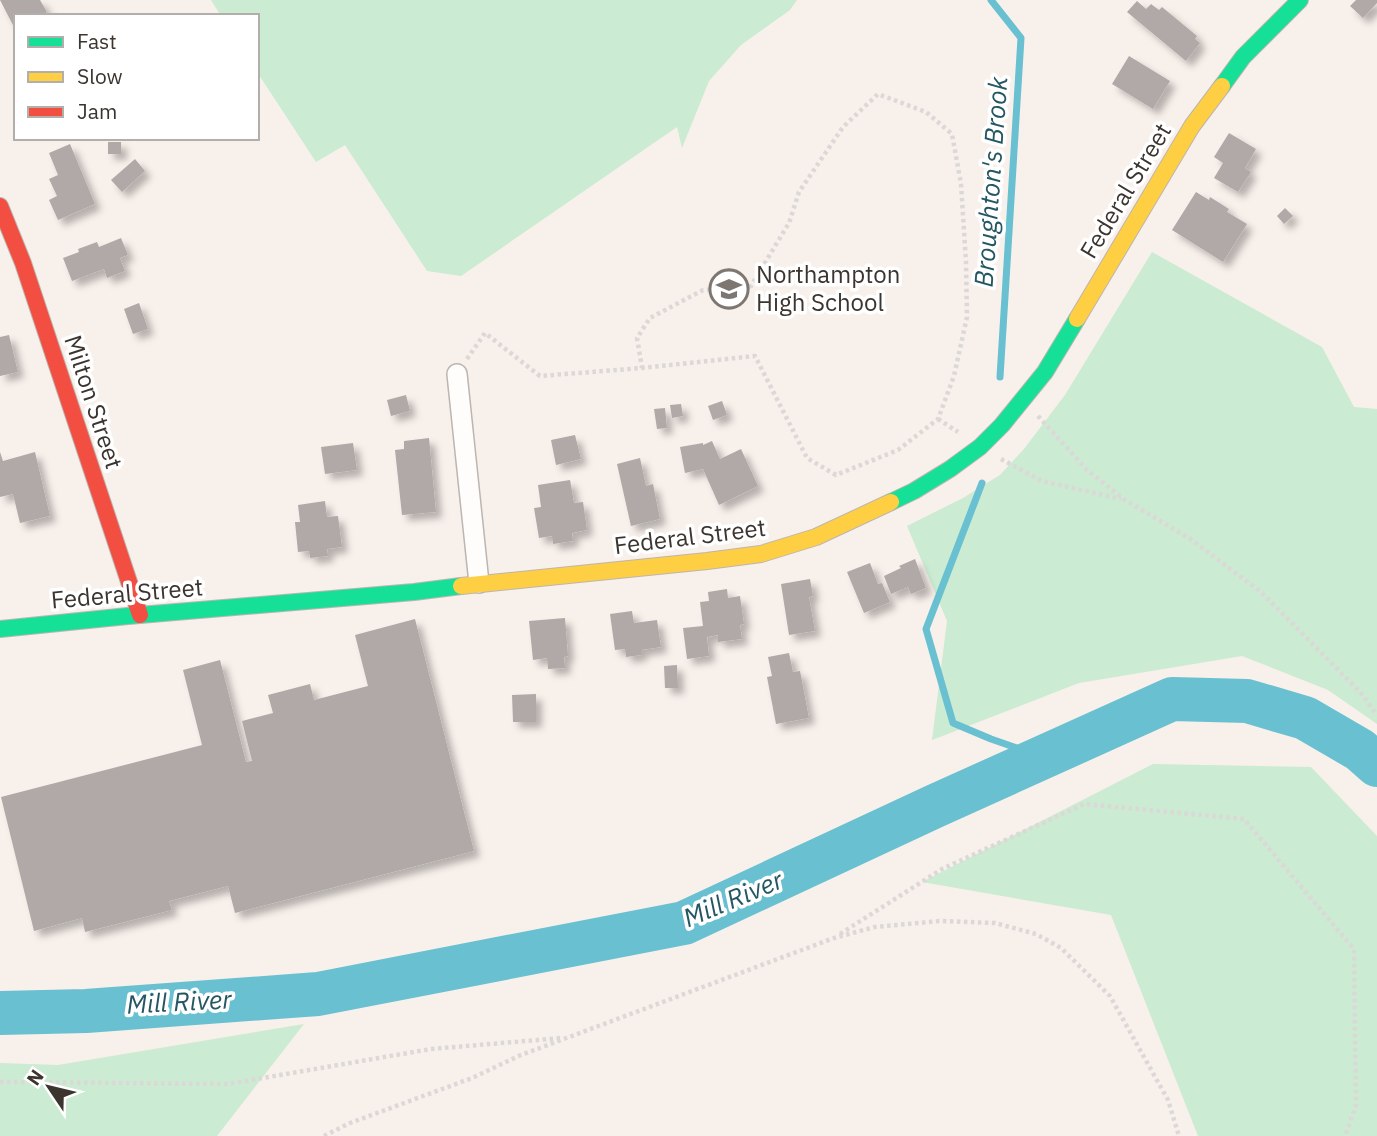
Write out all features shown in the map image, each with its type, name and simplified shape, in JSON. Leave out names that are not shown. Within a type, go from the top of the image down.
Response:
[{"type":"street","name":"Federal Street","points":[[0,629],[414,592],[761,554],[816,537],[914,491],[980,447],[1023,400],[1045,372],[1192,127],[1243,57],[1300,0]]},
{"type":"street","name":"Milton Street","points":[[0,206],[23,263],[140,615]]},
{"type":"street","points":[[457,374],[479,583]]},
{"type":"path","points":[[457,374],[485,333],[540,376],[642,368],[755,356],[807,458],[836,475],[898,450],[938,419],[954,376],[967,317],[967,262],[961,184],[952,134],[926,112],[878,94],[843,127],[799,192],[789,223],[751,286],[703,290],[650,318],[638,338],[642,368]]},
{"type":"path","points":[[1023,400],[1087,470],[1125,500],[1189,538],[1261,592],[1360,692],[1377,715]]},
{"type":"path","points":[[938,419],[980,447],[1042,481],[1125,500]]},
{"type":"path","points":[[834,938],[942,869],[1084,804],[1244,819],[1354,949],[1356,1106],[1346,1136]]},
{"type":"path","points":[[324,1136],[350,1123],[472,1079],[521,1055],[834,938],[875,927],[940,921],[995,923],[1036,934],[1060,948],[1110,996],[1168,1100],[1179,1136]]},
{"type":"path","points":[[0,1082],[228,1084],[431,1049],[569,1037]]},
{"type":"green space","points":[[211,0],[797,0],[790,10],[741,45],[709,81],[682,148],[677,127],[461,276],[427,271],[345,145],[316,162],[259,75],[259,14],[220,14]]},
{"type":"green space","points":[[1152,252],[1322,347],[1354,407],[1377,409],[1377,724],[1328,690],[1242,656],[1079,683],[932,740],[947,621],[907,526],[963,498],[1000,475],[1024,449],[1065,395]]},
{"type":"green space","points":[[1153,764],[1311,767],[1377,836],[1377,1136],[1198,1136],[1111,915],[922,882]]},
{"type":"green space","points":[[304,1024],[217,1136],[0,1136],[0,1063],[58,1065]]},
{"type":"building","points":[[0,0],[40,0],[47,12],[14,14],[14,27]]},
{"type":"building","points":[[1356,0],[1377,0],[1377,3],[1363,18],[1350,6]]},
{"type":"building","points":[[1137,1],[1146,9],[1151,4],[1159,10],[1162,7],[1197,36],[1195,39],[1200,43],[1186,61],[1127,12]]},
{"type":"building","points":[[1129,56],[1170,81],[1153,109],[1112,84]]},
{"type":"building","points":[[1229,133],[1256,149],[1245,168],[1251,172],[1238,192],[1214,178],[1223,163],[1214,157]]},
{"type":"building","points":[[108,142],[121,142],[121,154],[108,154]]},
{"type":"building","points":[[70,144],[95,204],[58,220],[49,200],[57,196],[49,179],[58,175],[49,153]]},
{"type":"building","points":[[135,159],[145,171],[122,192],[111,180]]},
{"type":"building","points":[[1196,192],[1209,200],[1210,197],[1247,224],[1223,262],[1172,230]]},
{"type":"building","points":[[1285,208],[1293,216],[1284,224],[1277,216]]},
{"type":"building","points":[[121,238],[128,255],[120,258],[125,271],[107,278],[104,269],[72,281],[63,258],[97,242],[99,247]]},
{"type":"building","points":[[139,303],[148,329],[133,334],[124,309]]},
{"type":"building","points":[[9,335],[18,372],[0,376],[0,337]]},
{"type":"building","points":[[406,395],[410,411],[391,416],[387,400]]},
{"type":"building","points":[[722,401],[727,415],[713,420],[708,406]]},
{"type":"building","points":[[681,404],[683,416],[672,418],[670,405]]},
{"type":"building","points":[[665,408],[667,428],[657,429],[654,409]]},
{"type":"building","points":[[575,435],[581,459],[556,465],[551,440]]},
{"type":"building","points":[[429,438],[436,512],[402,515],[395,450],[404,449],[404,441]]},
{"type":"building","points":[[712,441],[720,459],[741,449],[758,486],[719,505],[703,469],[685,473],[680,447],[703,445]]},
{"type":"building","points":[[353,443],[357,470],[325,474],[321,447]]},
{"type":"building","points":[[0,452],[3,461],[35,452],[50,516],[20,523],[13,494],[0,497]]},
{"type":"building","points":[[640,458],[646,486],[653,484],[660,519],[631,526],[617,464]]},
{"type":"building","points":[[570,480],[574,503],[583,502],[587,530],[572,533],[573,541],[553,544],[552,536],[539,538],[534,508],[541,507],[538,485]]},
{"type":"building","points":[[325,501],[327,517],[338,516],[342,547],[327,549],[328,556],[310,558],[309,551],[298,552],[295,522],[300,522],[298,505]]},
{"type":"building","points":[[915,559],[926,588],[911,594],[908,587],[891,594],[884,576]]},
{"type":"building","points":[[870,563],[878,584],[882,583],[890,602],[864,613],[847,572]]},
{"type":"building","points":[[810,579],[813,596],[809,597],[815,631],[789,635],[781,584]]},
{"type":"building","points":[[727,589],[728,598],[740,596],[744,624],[740,625],[742,639],[718,642],[718,635],[707,637],[709,656],[687,659],[683,628],[703,626],[700,602],[709,601],[708,592]]},
{"type":"building","points":[[632,611],[634,623],[657,620],[661,647],[641,650],[641,655],[626,657],[625,649],[615,650],[610,614]]},
{"type":"building","points":[[565,618],[568,656],[564,657],[565,668],[548,669],[547,658],[533,660],[529,621]]},
{"type":"building","points":[[415,619],[474,851],[235,913],[228,886],[169,901],[172,910],[85,932],[82,918],[34,931],[1,797],[202,745],[183,670],[220,660],[246,762],[252,761],[242,721],[273,713],[268,695],[310,684],[314,700],[368,686],[355,635]]},
{"type":"building","points":[[789,653],[793,672],[800,671],[809,718],[776,724],[767,677],[772,676],[768,657]]},
{"type":"building","points":[[677,665],[678,688],[665,688],[664,666]]},
{"type":"building","points":[[536,694],[536,722],[513,722],[512,695]]},
{"type":"waterway","name":"Broughton's Brook","points":[[991,0],[1021,38],[1000,377]]},
{"type":"waterway","name":"Broughton's Brook","points":[[982,483],[926,629],[953,723],[1043,757]]},
{"type":"waterway","name":"Mill River","points":[[0,1013],[86,1011],[318,994],[684,923],[1172,699],[1247,701],[1305,718],[1360,750],[1377,765]]},
{"type":"traffic: fast","points":[[1222,86],[1243,57],[1300,0]]},
{"type":"traffic: fast","points":[[891,502],[950,469],[980,447],[1002,425],[1045,372],[1077,319]]},
{"type":"traffic: fast","points":[[0,629],[461,586]]},
{"type":"traffic: slow","points":[[1077,319],[1192,126],[1222,86]]},
{"type":"traffic: slow","points":[[461,586],[761,554],[816,537],[891,502]]},
{"type":"traffic: jam","points":[[0,206],[23,263],[140,615]]},
{"type":"place","name":"Northampton High School","points":[[729,289]]}]
